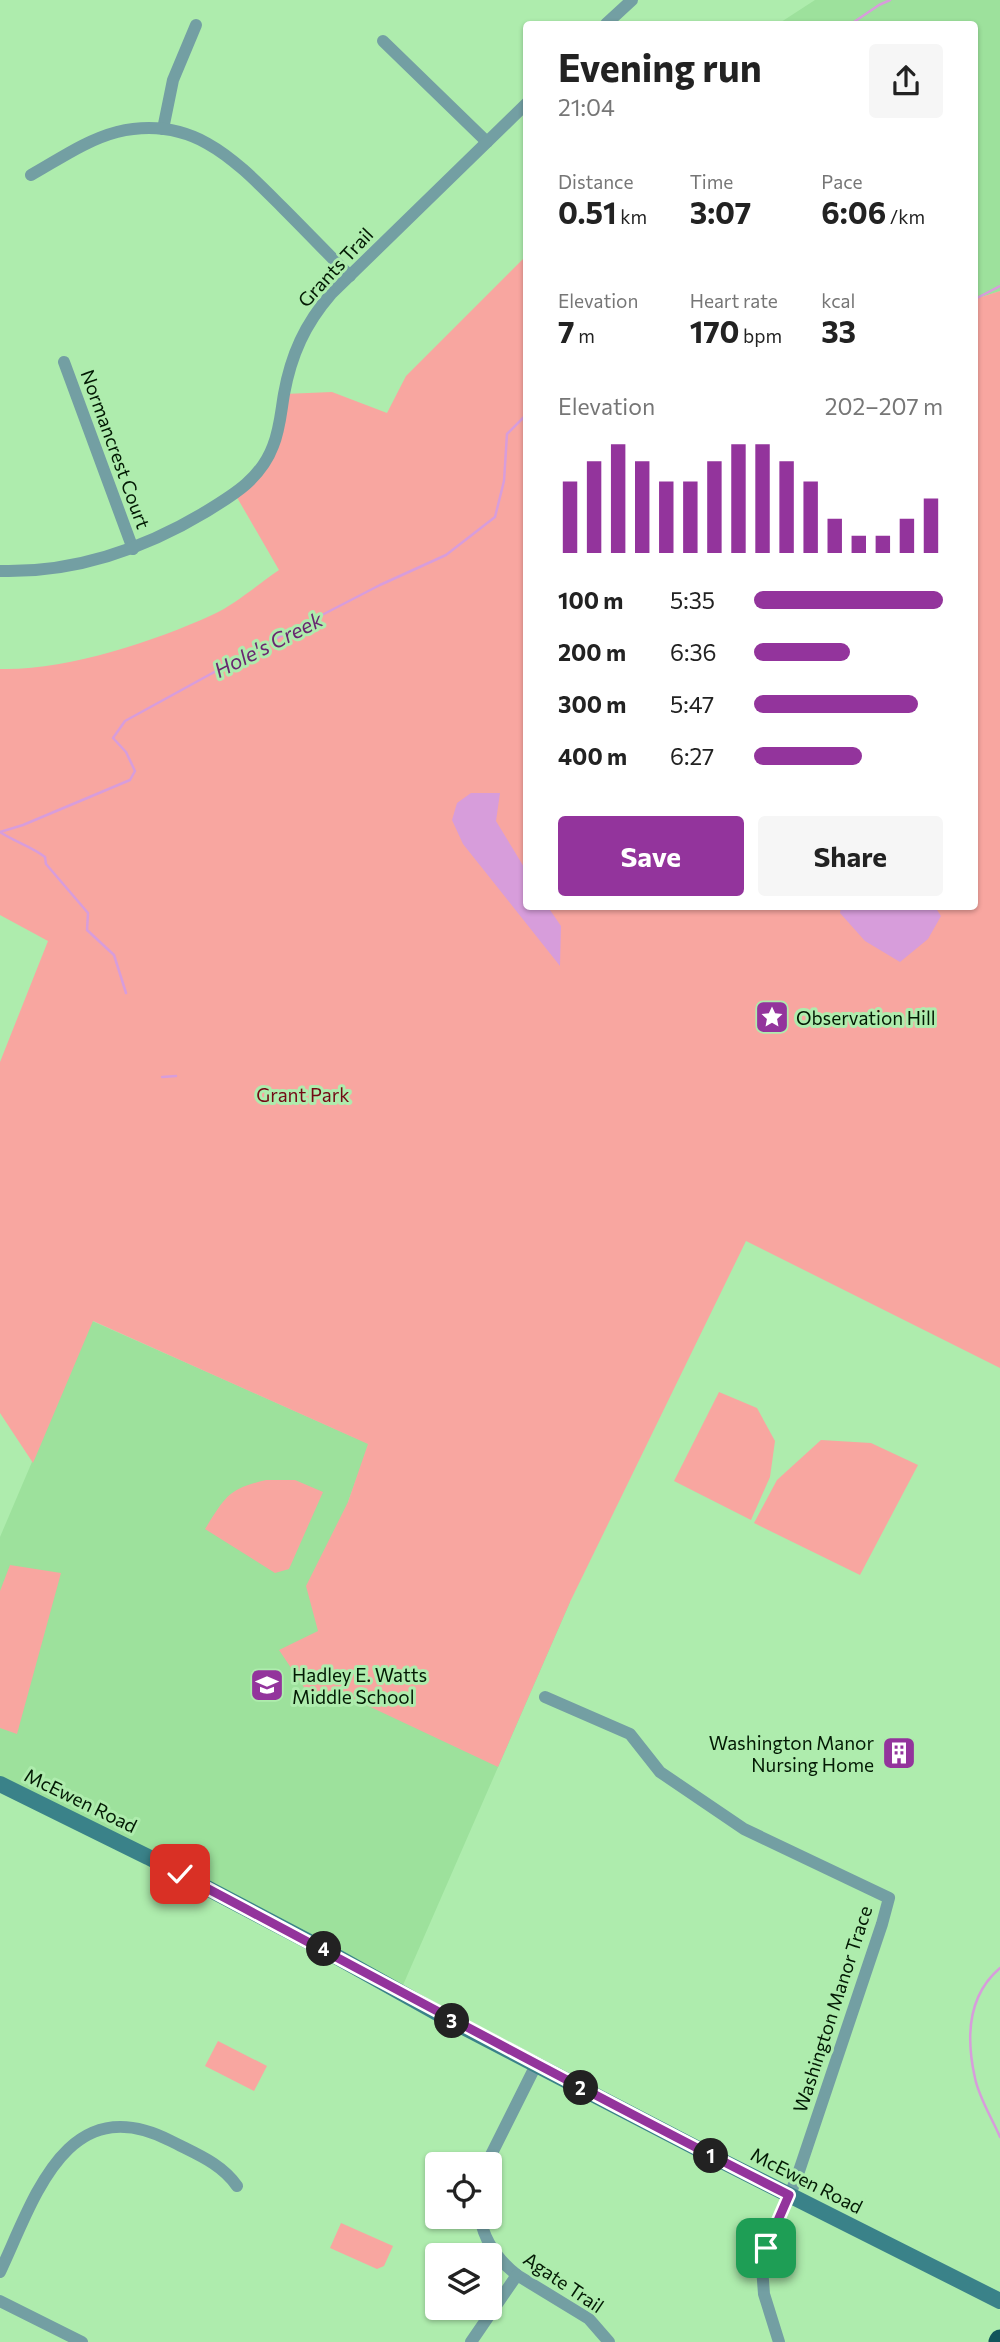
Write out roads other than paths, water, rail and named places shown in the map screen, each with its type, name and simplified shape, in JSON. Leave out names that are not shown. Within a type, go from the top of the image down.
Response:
[{"type":"street","points":[[609,21],[624,3]]},
{"type":"street","points":[[163,129],[173,80],[196,25]]},
{"type":"street","points":[[383,41],[487,142]]},
{"type":"street","name":"Grants Trail","points":[[0,571],[74,565],[132,549],[158,538],[234,494],[257,473],[269,454],[278,432],[290,365],[302,335],[321,305],[523,107]]},
{"type":"street","points":[[31,176],[100,138],[134,129],[163,129],[187,134],[205,141],[232,158],[350,276]]},
{"type":"street","name":"Normancrest Court","points":[[64,362],[132,549]]},
{"type":"street","name":"Washington Manor Trace","points":[[545,1697],[630,1734],[660,1772],[744,1829],[889,1898],[789,2195]]},
{"type":"street","name":"McEwen Road","points":[[0,1784],[138,1852],[536,2065],[1000,2301]]},
{"type":"street","points":[[492,2152],[536,2065]]},
{"type":"street","points":[[0,2272],[53,2164],[73,2144],[96,2133],[109,2129],[134,2128],[159,2134],[223,2169],[237,2186]]},
{"type":"street","points":[[779,2342],[764,2294],[762,2267],[771,2235],[789,2195]]},
{"type":"street","name":"Agate Trail","points":[[484,2229],[497,2257],[516,2275],[589,2319],[609,2342]]},
{"type":"street","points":[[471,2342],[516,2275]]},
{"type":"street","points":[[0,2301],[82,2342]]},
{"type":"waterway","points":[[855,21],[890,0]]},
{"type":"waterway","name":"Hole's Creek","points":[[978,297],[1000,286]]},
{"type":"waterway","name":"Hole's Creek","points":[[0,832],[130,780],[135,771],[126,752],[113,738],[125,721],[260,647],[380,585],[446,555],[495,517],[504,481],[507,434],[523,418]]},
{"type":"waterway","points":[[0,832],[45,857],[46,864],[88,913],[87,930],[114,955],[126,993]]},
{"type":"waterway","points":[[162,1077],[176,1076]]},
{"type":"waterway","name":"Hole's Creek","points":[[1000,1968],[981,1991],[975,2005],[970,2033],[977,2085],[1000,2137]]},
{"type":"place","name":"Observation Hill","points":[[772,1017]]},
{"type":"place","name":"Hadley E. Watts Middle School","points":[[267,1685]]},
{"type":"place","name":"Washington Manor Nursing Home","points":[[899,1753]]},
{"type":"park label","name":"Grant Park","points":[[303,1094]]}]
